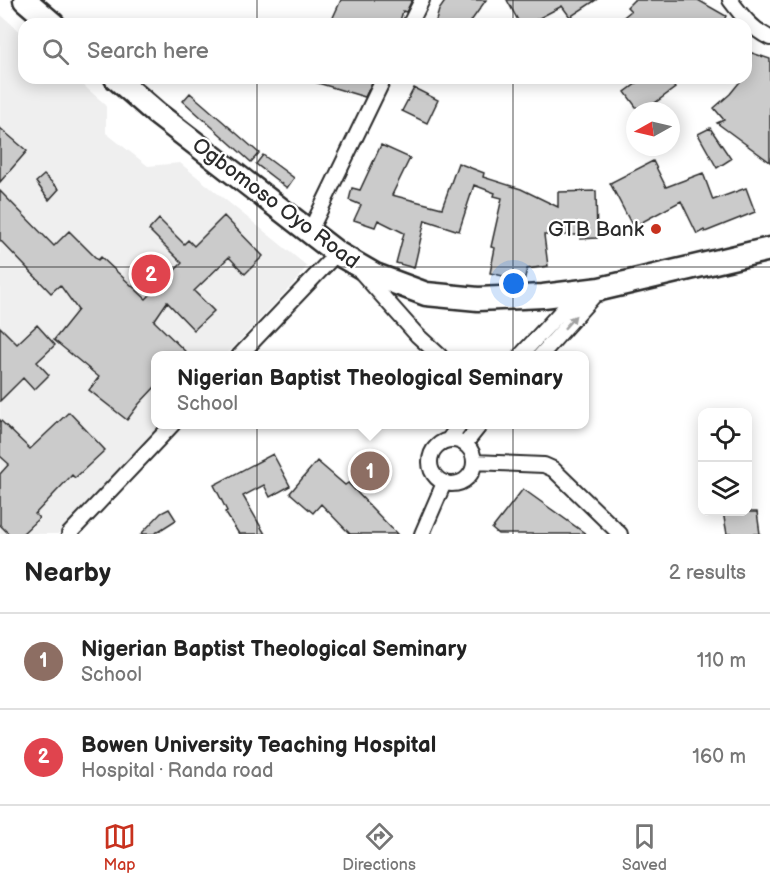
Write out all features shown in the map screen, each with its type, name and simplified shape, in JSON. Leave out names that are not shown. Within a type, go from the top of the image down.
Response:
[{"type":"highway","points":[[25,0],[46,18]]},
{"type":"highway","name":"Ogbomoso Oyo Road","points":[[123,84],[156,113],[343,257],[375,275],[426,294],[478,299],[543,296],[590,290],[770,249]]},
{"type":"street","points":[[413,18],[422,0]]},
{"type":"street","points":[[730,0],[744,18]]},
{"type":"street","points":[[752,26],[770,38]]},
{"type":"street","points":[[310,231],[381,84]]},
{"type":"street","points":[[244,351],[343,257],[435,351]]},
{"type":"street","points":[[525,351],[590,290]]},
{"type":"street","points":[[544,351],[590,290]]},
{"type":"street","points":[[69,534],[168,429]]},
{"type":"street","points":[[449,439],[456,429]]},
{"type":"street","points":[[465,444],[477,429]]},
{"type":"street","points":[[449,439],[465,444],[473,455],[474,462],[469,476],[451,484],[444,483],[434,475],[429,463],[430,456],[437,445],[449,439]]},
{"type":"street","points":[[474,462],[544,465],[553,469],[620,534]]},
{"type":"street","points":[[422,534],[444,483]]},
{"type":"shaded area","points":[[0,14],[18,30],[18,84],[82,84],[106,105],[106,133],[148,166],[180,163],[307,266],[295,282],[230,351],[151,351],[151,429],[157,429],[58,534],[0,534]]},
{"type":"building","points":[[341,0],[412,0],[406,12],[403,11],[401,18],[333,18]]},
{"type":"building","points":[[446,0],[486,0],[473,18],[437,18]]},
{"type":"building","points":[[507,0],[596,0],[570,17],[562,6],[539,18],[517,18]]},
{"type":"building","points":[[634,0],[698,0],[726,16],[725,18],[622,18],[631,11],[627,7]]},
{"type":"building","points":[[752,53],[770,59],[770,162],[717,123],[724,120],[714,108],[738,84],[752,84]]},
{"type":"building","points":[[321,84],[371,84],[365,97]]},
{"type":"building","points":[[636,84],[672,84],[675,88],[656,102],[632,102],[625,92]]},
{"type":"building","points":[[414,88],[438,100],[427,123],[402,111]]},
{"type":"building","points":[[190,93],[259,153],[251,162],[183,101]]},
{"type":"building","points":[[0,128],[27,151],[0,182]]},
{"type":"building","points":[[710,128],[731,159],[717,168],[698,134]]},
{"type":"building","points":[[381,145],[410,158],[392,195],[442,208],[458,163],[484,173],[483,177],[521,189],[558,207],[558,192],[596,191],[597,238],[580,239],[580,235],[544,235],[548,266],[527,269],[524,281],[490,273],[495,248],[491,247],[502,198],[474,185],[459,231],[425,220],[414,268],[396,263],[404,233],[378,220],[375,227],[354,220],[361,205],[349,200],[352,188],[360,190]]},
{"type":"building","points":[[263,155],[294,178],[287,188],[256,164]]},
{"type":"building","points":[[653,161],[666,187],[703,173],[713,200],[746,188],[755,212],[697,234],[681,201],[633,227],[610,183]]},
{"type":"building","points":[[44,175],[59,189],[49,200],[36,182]]},
{"type":"building","points":[[0,191],[54,246],[69,231],[98,260],[101,257],[146,299],[182,263],[149,230],[159,219],[184,244],[188,240],[194,246],[224,216],[263,256],[245,274],[229,257],[194,291],[214,311],[194,330],[167,302],[154,321],[185,351],[151,351],[151,391],[127,420],[89,390],[99,377],[54,340],[78,310],[60,285],[51,293],[0,240]]},
{"type":"building","points":[[37,325],[55,345],[37,362],[49,375],[34,390],[23,378],[0,401],[0,327],[17,344]]},
{"type":"building","points":[[69,412],[105,450],[75,478],[72,475],[35,514],[39,518],[22,534],[9,534],[0,525],[0,474],[9,464],[0,456],[0,420],[30,449]]},
{"type":"building","points":[[273,454],[290,486],[270,497],[264,485],[243,496],[265,534],[239,534],[225,512],[227,511],[214,485]]},
{"type":"building","points":[[317,461],[345,485],[348,483],[397,534],[350,534],[321,504],[313,513],[290,493]]},
{"type":"building","points":[[523,489],[586,534],[498,534],[492,529]]},
{"type":"building","points":[[169,509],[176,520],[154,534],[141,534],[161,513]]},
{"type":"building","points":[[752,512],[757,512],[760,534],[727,534],[724,516],[752,516]]},
{"type":"place","name":"GTB Bank","points":[[656,229]]},
{"type":"place","name":"Bowen University Teaching Hospital","points":[[151,274]]},
{"type":"place","name":"Nigerian Baptist Theological Seminary","points":[[370,471]]}]
